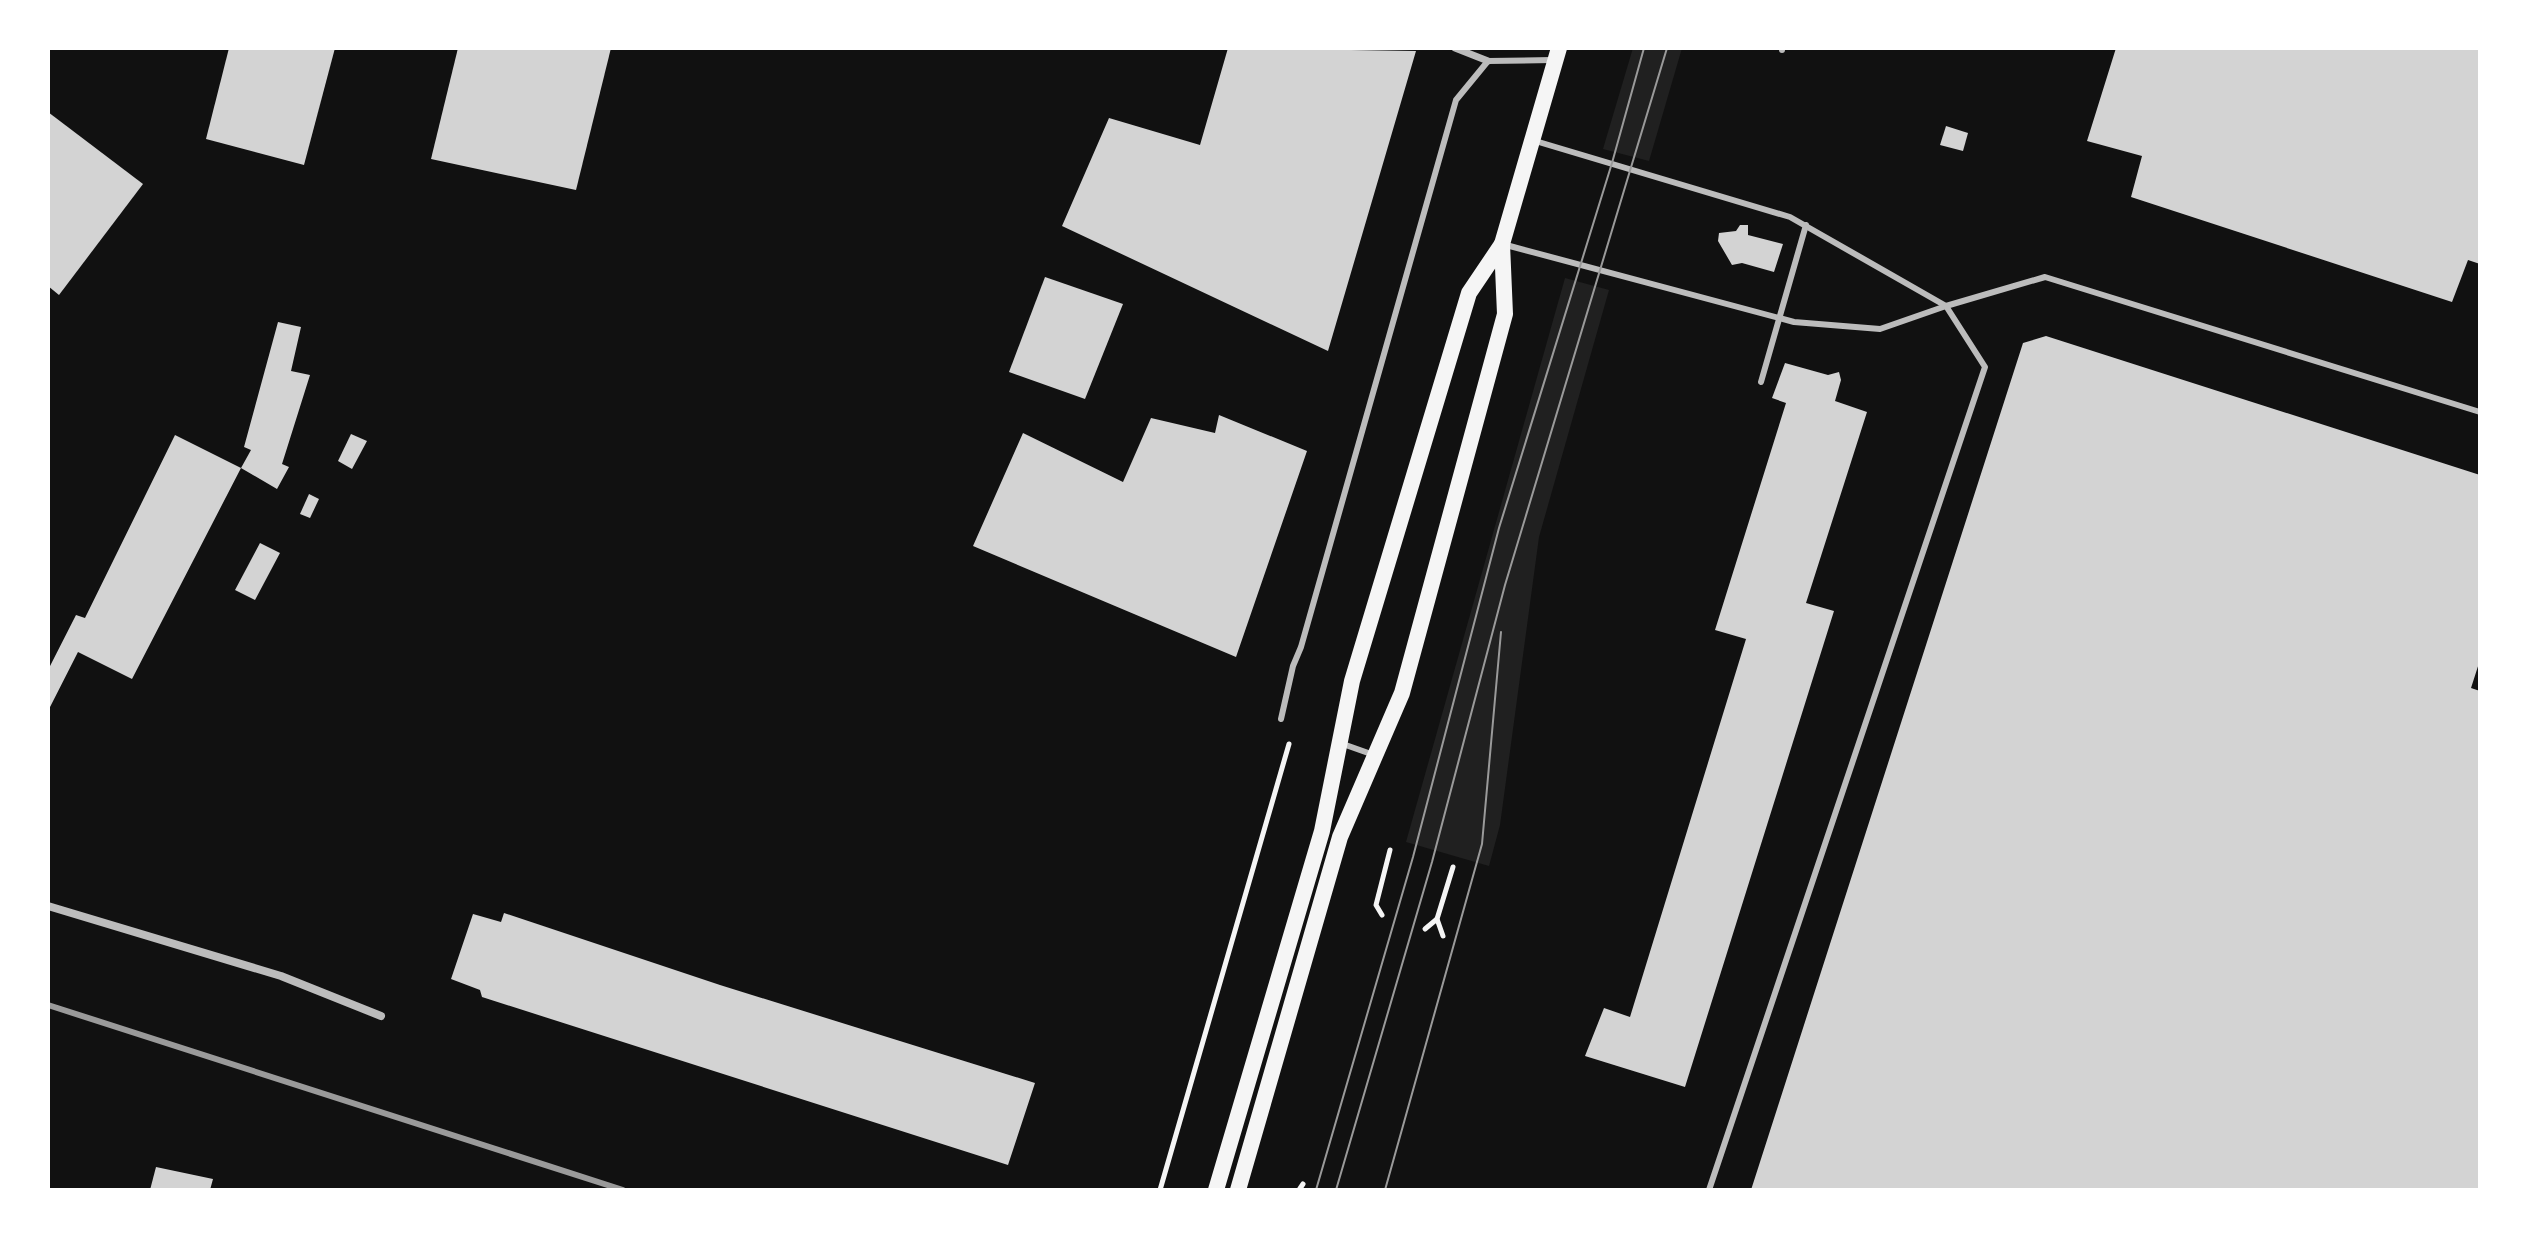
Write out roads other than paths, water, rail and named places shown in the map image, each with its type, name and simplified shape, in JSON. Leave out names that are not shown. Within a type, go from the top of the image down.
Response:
[{"type":"main road","points":[[1216,1190],[1322,831],[1352,681],[1469,293],[1502,244],[1557,54]]},
{"type":"main road","points":[[1238,1190],[1340,837],[1402,693],[1505,314],[1502,244]]},
{"type":"street","points":[[1455,48],[1488,61]]},
{"type":"street","points":[[48,906],[281,976],[381,1016]]},
{"type":"lane","points":[[1281,719],[1293,666],[1301,647],[1456,100],[1488,61],[1557,54]]},
{"type":"lane","points":[[1532,140],[1806,225],[1946,306],[1985,367],[1709,1190]]},
{"type":"lane","points":[[1761,382],[1806,225]]},
{"type":"lane","points":[[1502,244],[1780,318],[1880,329],[2045,277],[2480,412]]},
{"type":"lane","points":[[1340,743],[1374,755]]},
{"type":"tram line","points":[[1316,1190],[1413,857],[1499,528],[1612,163],[1644,48]]},
{"type":"tram line","points":[[1336,1190],[1432,862],[1505,585],[1667,48]]},
{"type":"tram line","points":[[1385,1190],[1482,844],[1501,632]]},
{"type":"railway","points":[[48,1005],[623,1190]]}]
